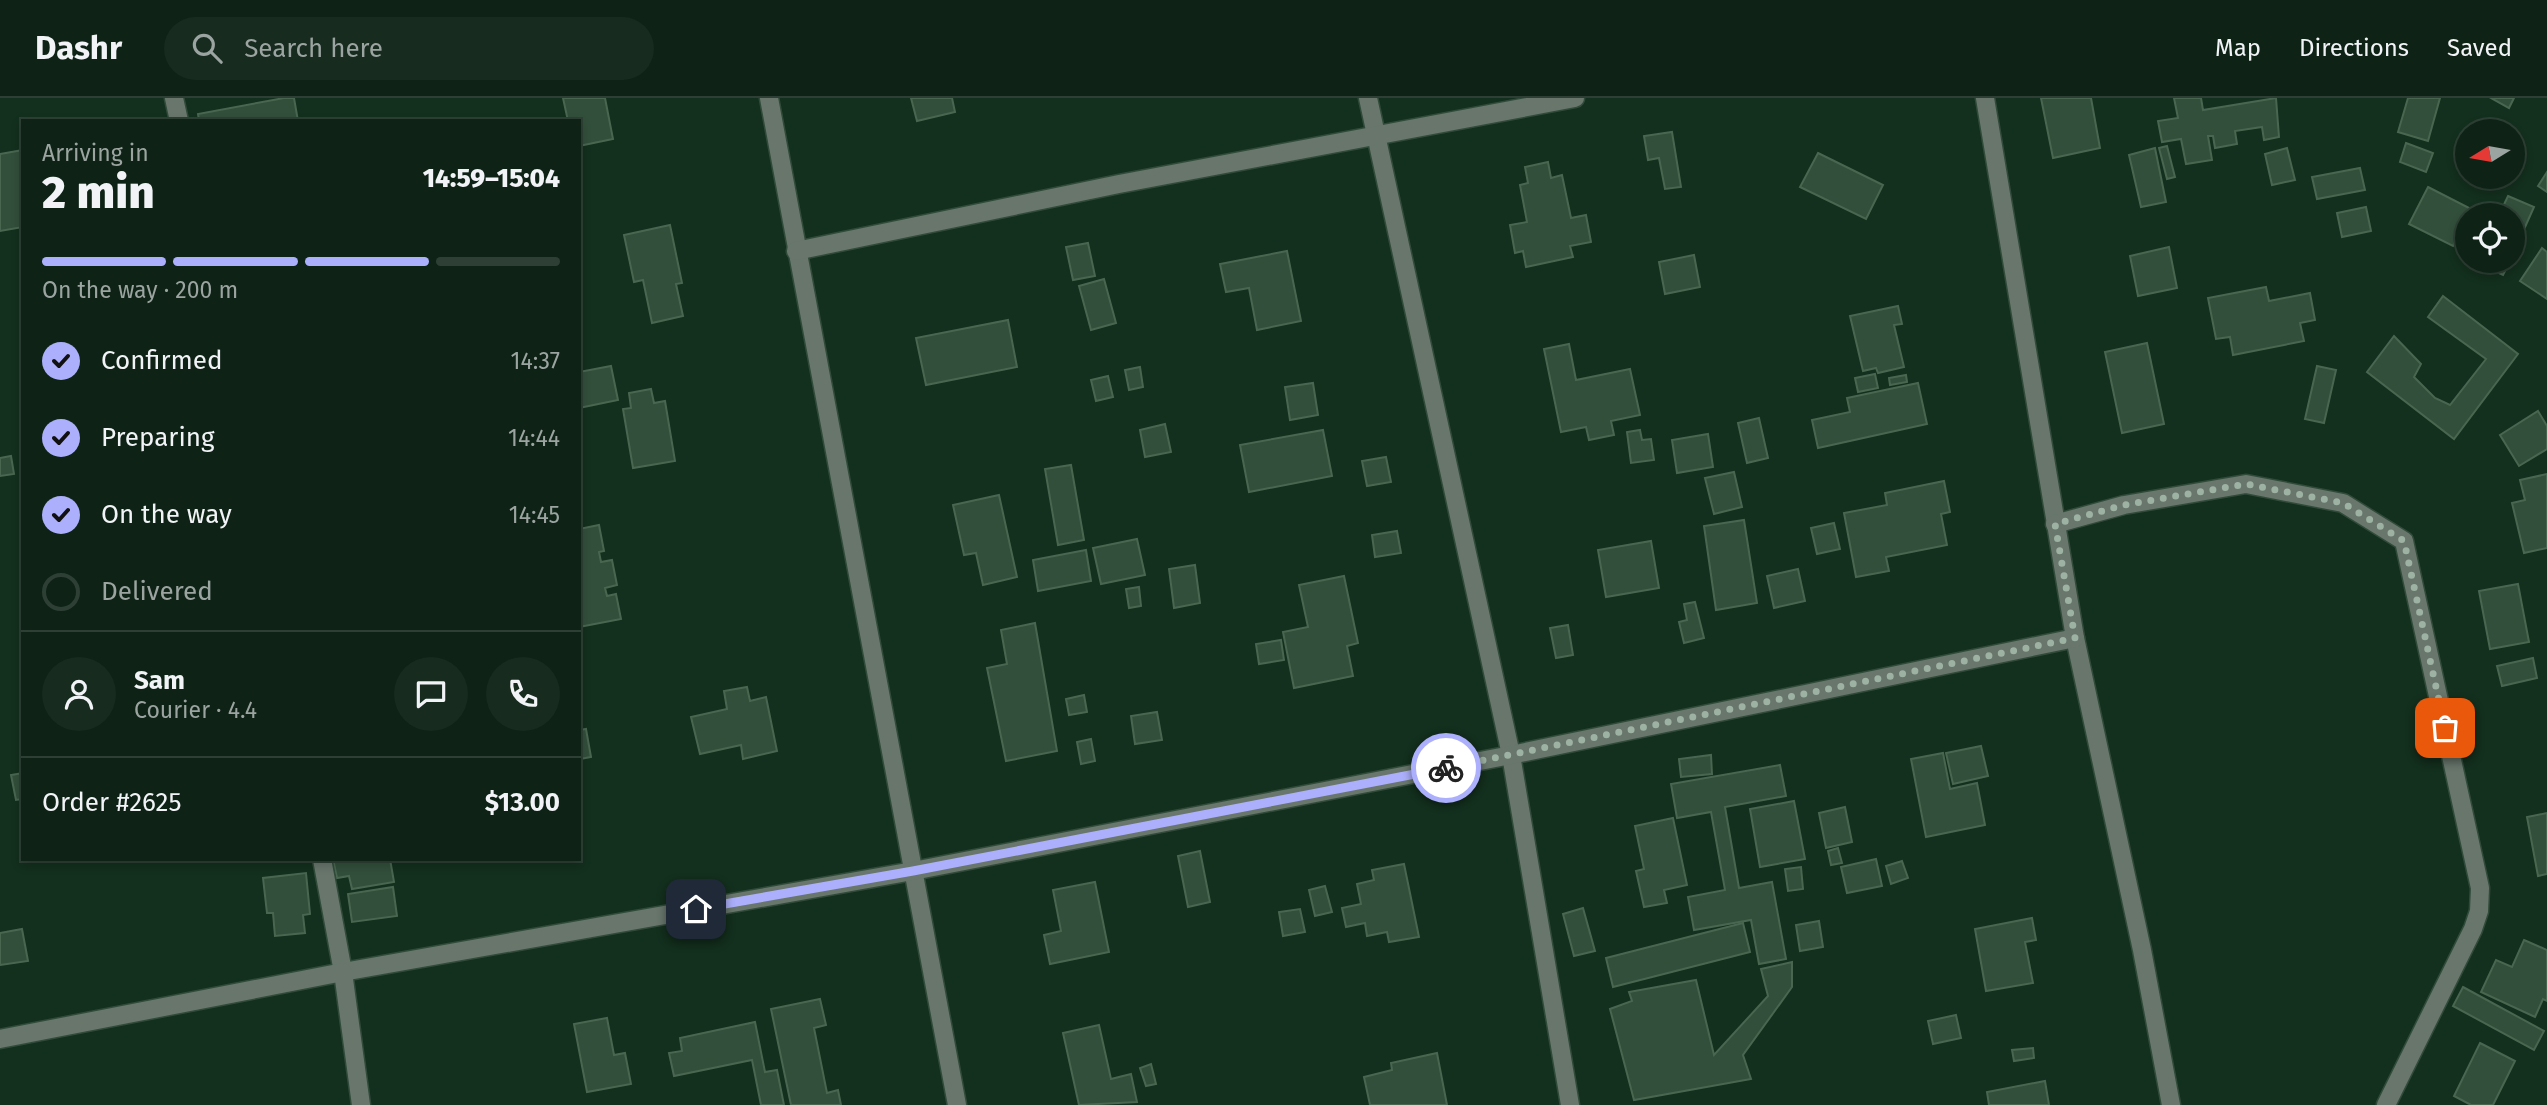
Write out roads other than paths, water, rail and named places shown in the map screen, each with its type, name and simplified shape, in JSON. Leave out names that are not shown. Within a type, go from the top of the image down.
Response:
[{"type":"street","points":[[174,98],[178,119]]},
{"type":"street","points":[[769,98],[957,1105]]},
{"type":"street","points":[[1368,98],[1511,755],[1570,1105]]},
{"type":"street","points":[[796,251],[1119,184],[1575,98]]},
{"type":"street","points":[[1984,98],[2075,638],[2142,950],[2171,1105]]},
{"type":"street","points":[[2055,524],[2124,505],[2246,484],[2343,503],[2404,541],[2480,888],[2479,911],[2473,929],[2386,1105]]},
{"type":"street","points":[[0,1040],[343,972],[913,871],[1511,755],[2075,638]]},
{"type":"street","points":[[321,861],[343,972],[361,1105]]}]
